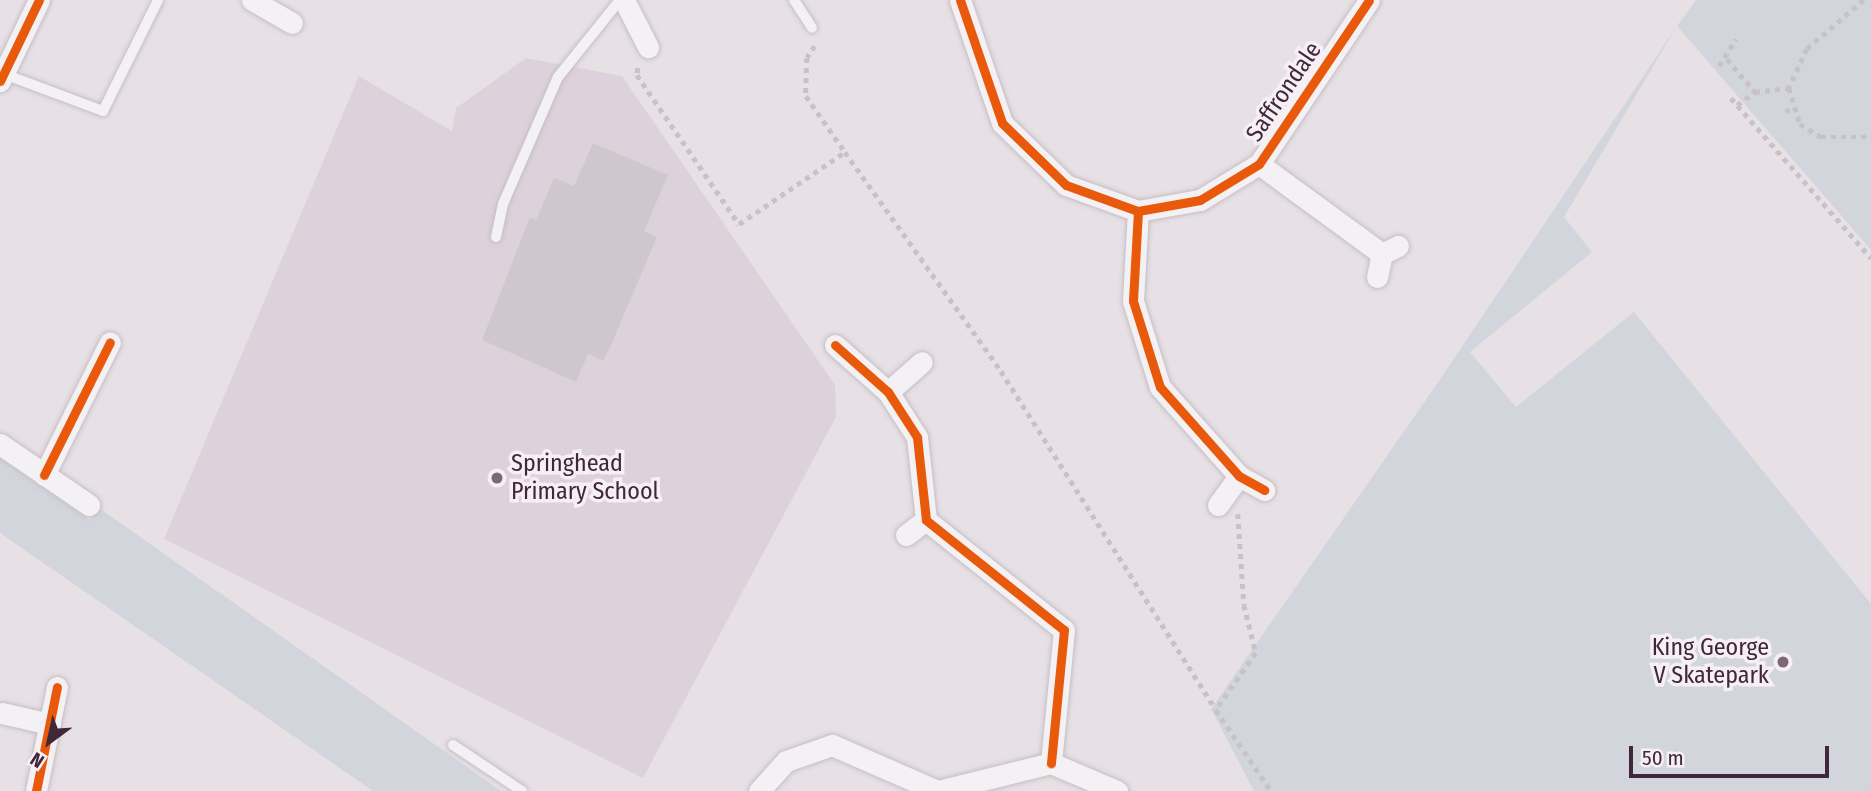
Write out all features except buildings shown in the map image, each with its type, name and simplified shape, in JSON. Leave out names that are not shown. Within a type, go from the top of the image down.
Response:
[{"type":"street","points":[[2,77],[39,0]]},
{"type":"street","points":[[252,0],[284,12]]},
{"type":"street","points":[[622,0],[645,41]]},
{"type":"street","name":"Saffrondale","points":[[960,0],[1002,123],[1066,185],[1138,211],[1200,200],[1259,164],[1369,0]]},
{"type":"street","points":[[1259,164],[1390,250],[1377,277]]},
{"type":"street","points":[[1138,211],[1133,301],[1160,387],[1229,490],[1264,490]]},
{"type":"street","points":[[44,475],[110,342]]},
{"type":"street","points":[[835,345],[888,392],[917,437],[926,520],[1064,630],[1051,763]]},
{"type":"street","points":[[888,392],[922,362]]},
{"type":"street","points":[[0,444],[89,505]]},
{"type":"street","points":[[906,535],[926,520]]},
{"type":"street","points":[[36,791],[57,687]]},
{"type":"street","points":[[2,713],[50,724]]},
{"type":"street","points":[[759,791],[786,761],[832,745],[938,791],[1051,763],[1117,791]]},
{"type":"lane","points":[[2,77],[103,111],[158,0]]},
{"type":"lane","points":[[496,237],[503,204],[558,77],[622,0]]},
{"type":"lane","points":[[794,0],[812,28]]},
{"type":"lane","points":[[453,745],[522,791]]},
{"type":"path","points":[[1864,0],[1807,50],[1789,88],[1793,109],[1800,124],[1821,137],[1871,137]]},
{"type":"path","points":[[812,28],[817,43],[807,58],[806,96],[1001,371],[1216,710],[1271,791]]},
{"type":"path","points":[[1719,66],[1727,59],[1736,39]]},
{"type":"path","points":[[645,41],[638,75],[739,224],[845,152]]},
{"type":"path","points":[[1727,59],[1755,92]]},
{"type":"path","points":[[1737,105],[1755,92],[1789,88]]},
{"type":"path","points":[[1731,98],[1871,258]]},
{"type":"path","points":[[1784,111],[1793,109]]},
{"type":"path","points":[[1216,710],[1256,653],[1244,605],[1240,521],[1229,490]]},
{"type":"shaded area","points":[[1696,0],[1871,0],[1871,250],[1677,26]]},
{"type":"shaded area","points":[[1677,26],[1564,217],[1592,252],[1470,352],[1516,407],[1634,312],[1871,604],[1871,791],[1254,791],[1211,709],[1439,381]]},
{"type":"shaded area","name":"Springhead Primary School","points":[[526,58],[622,76],[835,385],[836,417],[643,778],[164,539],[359,76],[452,131],[456,108]]},
{"type":"shaded area","points":[[0,458],[90,520],[99,508],[501,791],[373,791],[0,533]]},
{"type":"cycle path","points":[[0,81],[39,0]]},
{"type":"cycle path","points":[[960,0],[1002,123],[1066,185],[1138,211],[1200,200],[1259,164],[1369,0]]},
{"type":"cycle path","points":[[1138,211],[1133,301],[1160,387],[1239,476],[1264,490]]},
{"type":"cycle path","points":[[44,475],[110,342]]},
{"type":"cycle path","points":[[835,345],[888,392],[917,437],[926,520],[1064,630],[1051,763]]},
{"type":"cycle path","points":[[36,791],[57,687]]},
{"type":"place","name":"Springhead Primary School","points":[[497,478]]},
{"type":"place","name":"King George V Skatepark","points":[[1783,662]]}]
